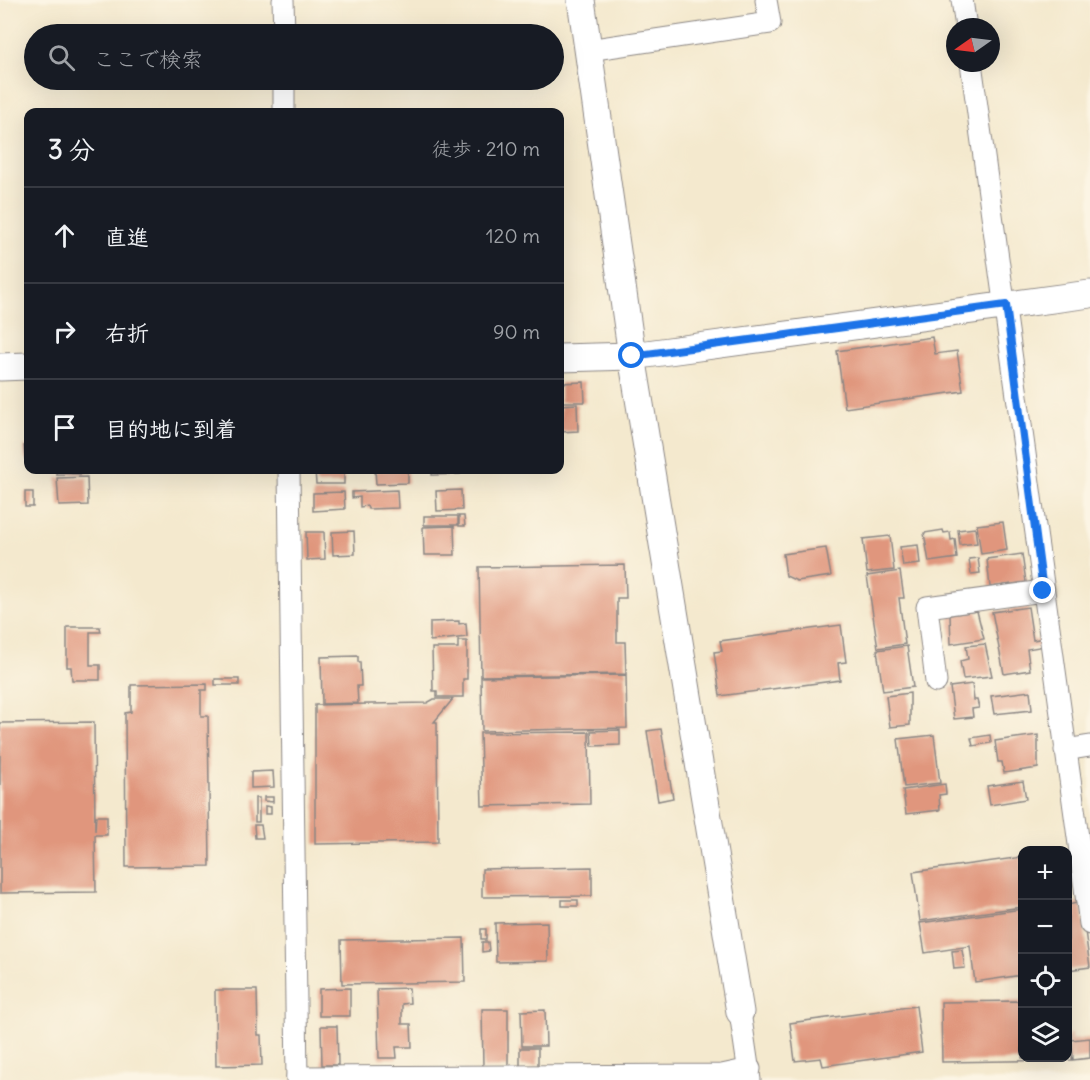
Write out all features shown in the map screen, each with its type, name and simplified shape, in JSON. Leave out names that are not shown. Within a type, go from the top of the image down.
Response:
[{"type":"street","points":[[283,0],[284,24]]},
{"type":"street","points":[[289,474],[297,1078],[750,1075],[632,356],[580,0]]},
{"type":"street","points":[[588,50],[770,23],[766,0]]},
{"type":"street","points":[[962,0],[965,18]]},
{"type":"street","points":[[972,72],[1090,924]]},
{"type":"street","points":[[284,90],[284,108]]},
{"type":"street","points":[[564,358],[632,356],[1090,294]]},
{"type":"street","points":[[0,367],[24,366]]},
{"type":"street","points":[[936,682],[927,607],[1043,591]]},
{"type":"street","points":[[1065,750],[1090,746]]},
{"type":"building","points":[[932,337],[935,354],[957,351],[963,391],[845,408],[837,351]]},
{"type":"building","points":[[584,382],[585,402],[564,402],[564,383]]},
{"type":"building","points":[[577,404],[578,431],[564,432],[564,405]]},
{"type":"building","points":[[315,474],[344,474],[344,484],[316,484]]},
{"type":"building","points":[[375,474],[408,474],[408,483],[376,484]]},
{"type":"building","points":[[87,477],[88,505],[59,506],[57,478]]},
{"type":"building","points":[[397,490],[398,508],[368,509],[367,506],[360,507],[360,497],[352,498],[352,492]]},
{"type":"building","points":[[461,490],[462,510],[437,511],[436,491]]},
{"type":"building","points":[[25,492],[33,492],[33,507],[25,507]]},
{"type":"building","points":[[344,492],[345,509],[313,511],[313,493]]},
{"type":"building","points":[[424,516],[458,516],[458,525],[424,525]]},
{"type":"building","points":[[459,516],[464,516],[465,526],[459,526]]},
{"type":"building","points":[[1003,522],[1007,550],[981,554],[977,525]]},
{"type":"building","points":[[454,526],[455,555],[424,555],[423,527]]},
{"type":"building","points":[[975,528],[977,543],[960,545],[958,530]]},
{"type":"building","points":[[943,530],[944,533],[950,532],[951,540],[955,539],[957,558],[929,562],[924,533]]},
{"type":"building","points":[[354,531],[355,554],[333,555],[332,532]]},
{"type":"building","points":[[306,532],[324,532],[325,559],[307,560]]},
{"type":"building","points":[[890,536],[894,570],[867,573],[863,539]]},
{"type":"building","points":[[918,545],[920,564],[903,566],[900,547]]},
{"type":"building","points":[[826,548],[831,576],[797,581],[786,576],[783,554]]},
{"type":"building","points":[[1022,554],[1026,582],[990,587],[987,559]]},
{"type":"building","points":[[978,558],[980,573],[971,574],[969,559]]},
{"type":"building","points":[[625,565],[626,598],[617,598],[617,642],[625,642],[626,674],[481,676],[479,567]]},
{"type":"building","points":[[900,571],[904,598],[899,598],[905,644],[878,648],[867,576]]},
{"type":"building","points":[[1028,607],[1033,640],[1044,638],[1045,646],[1027,649],[1030,670],[1004,674],[992,612]]},
{"type":"building","points":[[977,611],[984,639],[951,644],[950,615]]},
{"type":"building","points":[[459,621],[459,624],[466,623],[467,637],[430,641],[430,622]]},
{"type":"building","points":[[841,625],[846,662],[838,663],[840,680],[720,696],[714,652],[722,651],[720,641]]},
{"type":"building","points":[[67,627],[100,627],[101,632],[90,632],[90,665],[100,665],[100,680],[72,680],[71,667],[67,667]]},
{"type":"building","points":[[458,641],[467,641],[467,679],[463,679],[463,697],[437,697],[437,691],[433,691],[432,648],[458,648]]},
{"type":"building","points":[[985,644],[992,676],[963,679],[960,661],[968,659],[966,646]]},
{"type":"building","points":[[907,646],[913,687],[883,691],[877,650]]},
{"type":"building","points":[[358,656],[361,686],[357,686],[358,703],[322,704],[321,657]]},
{"type":"building","points":[[626,675],[627,728],[482,731],[481,677]]},
{"type":"building","points":[[215,679],[239,679],[239,685],[215,685]]},
{"type":"building","points":[[207,684],[207,690],[201,690],[201,716],[208,716],[210,866],[126,867],[125,713],[131,712],[131,685]]},
{"type":"building","points":[[972,684],[974,700],[977,700],[979,708],[972,709],[973,717],[954,719],[950,687]]},
{"type":"building","points":[[1030,691],[1032,710],[994,714],[991,696]]},
{"type":"building","points":[[910,693],[910,725],[890,727],[886,696]]},
{"type":"building","points":[[434,699],[453,699],[434,722],[437,722],[438,842],[315,844],[315,705],[427,703]]},
{"type":"building","points":[[94,722],[95,831],[96,816],[107,816],[107,835],[95,835],[96,892],[0,893],[0,723]]},
{"type":"building","points":[[661,729],[673,798],[658,801],[647,731]]},
{"type":"building","points":[[620,730],[620,745],[592,746],[591,731]]},
{"type":"building","points":[[589,732],[590,804],[482,806],[480,733]]},
{"type":"building","points":[[934,735],[940,783],[904,787],[898,739]]},
{"type":"building","points":[[990,735],[991,743],[973,746],[971,738]]},
{"type":"building","points":[[1038,735],[1038,768],[1004,773],[1002,762],[998,762],[995,741]]},
{"type":"building","points":[[273,771],[274,787],[251,788],[251,772]]},
{"type":"building","points":[[1023,781],[1026,799],[990,805],[987,786]]},
{"type":"building","points":[[945,784],[946,794],[939,795],[940,810],[906,814],[903,790]]},
{"type":"building","points":[[264,797],[273,797],[273,802],[264,801]]},
{"type":"building","points":[[255,798],[259,798],[259,822],[255,822]]},
{"type":"building","points":[[265,806],[271,807],[271,814],[265,814]]},
{"type":"building","points":[[254,825],[261,825],[263,838],[255,838]]},
{"type":"building","points":[[1018,858],[1018,908],[920,921],[913,872]]},
{"type":"building","points":[[592,867],[592,896],[482,897],[482,869]]},
{"type":"building","points":[[562,900],[578,900],[578,906],[562,906]]},
{"type":"building","points":[[1081,902],[1090,967],[1072,969],[1072,904]]},
{"type":"building","points":[[1018,910],[1018,976],[975,982],[970,946],[925,953],[920,923]]},
{"type":"building","points":[[547,922],[548,961],[496,962],[495,923]]},
{"type":"building","points":[[481,929],[486,929],[486,939],[481,939]]},
{"type":"building","points":[[464,938],[465,982],[342,984],[341,940]]},
{"type":"building","points":[[482,942],[488,942],[489,951],[482,952]]},
{"type":"building","points":[[962,950],[965,968],[954,969],[952,951]]},
{"type":"building","points":[[350,988],[350,1016],[319,1016],[319,989]]},
{"type":"building","points":[[409,988],[410,1003],[402,1004],[402,1024],[411,1024],[412,1047],[396,1047],[397,1058],[379,1058],[377,989]]},
{"type":"building","points":[[215,990],[257,990],[258,1035],[261,1035],[262,1065],[216,1066]]},
{"type":"building","points":[[1018,1001],[1018,1061],[942,1062],[941,1002]]},
{"type":"building","points":[[916,1006],[922,1052],[823,1066],[821,1058],[795,1061],[790,1023]]},
{"type":"building","points":[[482,1009],[508,1009],[508,1067],[483,1068]]},
{"type":"building","points":[[545,1010],[546,1046],[522,1046],[521,1011]]},
{"type":"building","points":[[321,1026],[337,1026],[338,1065],[322,1065]]},
{"type":"building","points":[[1090,1038],[1090,1058],[1073,1060],[1072,1040]]},
{"type":"building","points":[[520,1048],[538,1048],[538,1066],[520,1066]]},
{"type":"route","points":[[632,356],[1006,305],[1043,591]]}]
